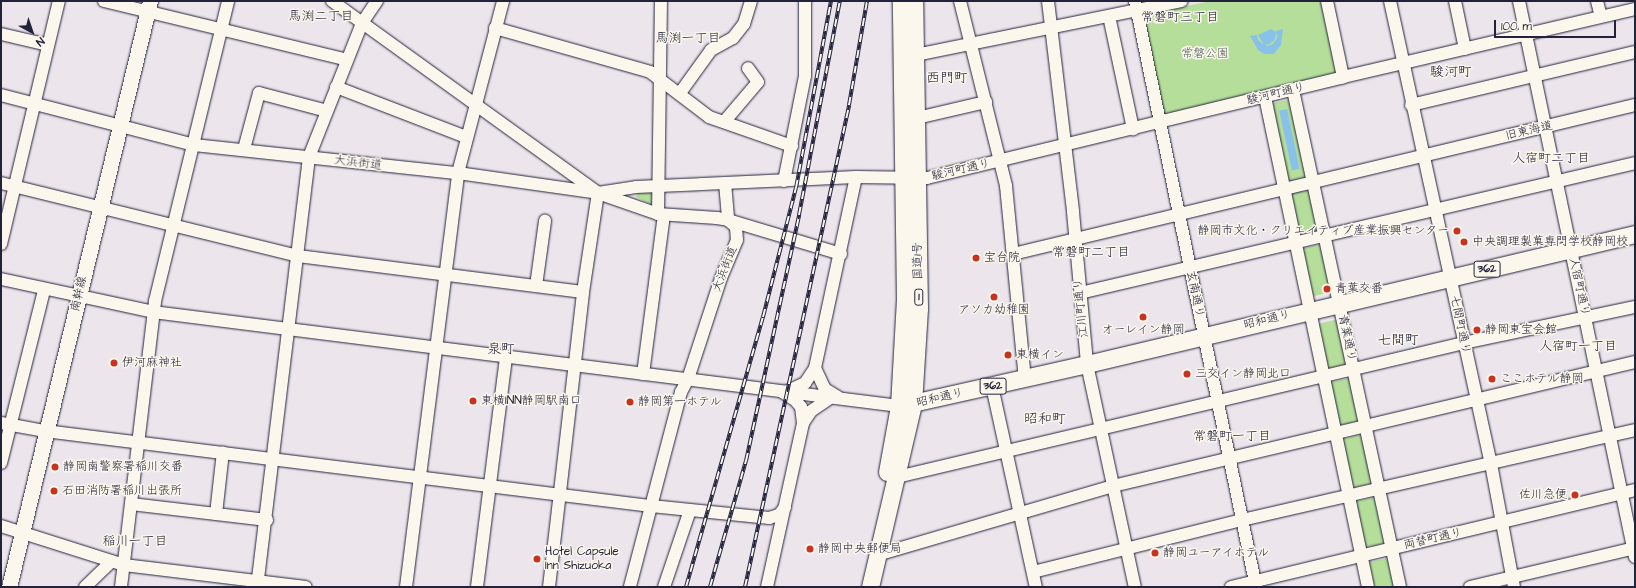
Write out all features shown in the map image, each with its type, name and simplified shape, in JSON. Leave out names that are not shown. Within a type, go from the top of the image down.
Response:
[{"type":"highway","name":"国道1号","points":[[901,1],[910,178]]},
{"type":"highway","name":"国道1号","points":[[870,587],[897,477],[906,405],[905,300],[910,178],[917,118],[914,1]]},
{"type":"highway","name":"昭和通り","points":[[906,405],[1024,379],[1204,335],[1635,234]]},
{"type":"highway","name":"国道1号","points":[[858,587],[906,405]]},
{"type":"main road","name":"南幹線","points":[[9,587],[45,431],[149,6]]},
{"type":"street","points":[[1,244],[59,1]]},
{"type":"street","points":[[104,1],[149,6],[221,30],[347,60]]},
{"type":"street","points":[[121,587],[118,563],[131,504],[154,312],[172,225],[194,145],[228,1]]},
{"type":"street","name":"大浜街道","points":[[332,1],[475,103],[598,194]]},
{"type":"street","points":[[258,584],[267,520],[309,157],[362,23],[377,1]]},
{"type":"street","points":[[406,587],[444,274],[458,173],[466,137],[503,1]]},
{"type":"street","points":[[643,374],[660,215],[659,78],[661,1]]},
{"type":"street","points":[[680,93],[711,50],[733,38],[744,24],[751,1]]},
{"type":"street","points":[[784,181],[805,76],[804,1]]},
{"type":"street","points":[[960,1],[1006,186],[1024,379]]},
{"type":"street","name":"江川町通り","points":[[1048,1],[1087,364],[1135,587]]},
{"type":"street","points":[[916,55],[1109,16],[1135,6],[1182,1]]},
{"type":"street","points":[[1327,1],[1343,77]]},
{"type":"street","name":"七間町通り","points":[[1390,1],[1422,156],[1491,464],[1513,582]]},
{"type":"street","points":[[1455,1],[1465,49]]},
{"type":"street","name":"人宿町通り","points":[[1519,1],[1547,127],[1634,551]]},
{"type":"street","points":[[1597,1],[1600,17]]},
{"type":"street","name":"玄南通り","points":[[1135,6],[1256,584]]},
{"type":"street","name":"駿河町通り","points":[[598,194],[608,190],[659,186],[856,177],[910,178],[1000,161],[1343,77],[1635,9]]},
{"type":"street","points":[[1109,16],[1133,129]]},
{"type":"street","points":[[495,28],[650,72],[680,93],[709,117],[792,146]]},
{"type":"street","points":[[1,34],[48,45]]},
{"type":"street","points":[[1411,104],[1635,52]]},
{"type":"street","points":[[724,122],[758,82],[748,68]]},
{"type":"street","points":[[336,86],[466,137]]},
{"type":"street","name":"青葉通り","points":[[1293,90],[1400,587]]},
{"type":"street","points":[[244,149],[259,93],[327,111]]},
{"type":"street","name":"大浜街道","points":[[1,95],[194,145],[244,149],[458,173],[598,194],[660,215],[728,220],[736,227],[736,240],[721,278],[688,379],[681,392],[630,587]]},
{"type":"street","points":[[1265,97],[1351,497],[1368,587]]},
{"type":"street","points":[[917,118],[986,102]]},
{"type":"street","name":"旧東海道","points":[[1013,254],[1074,237],[1547,127],[1635,105]]},
{"type":"street","points":[[1080,293],[1635,163]]},
{"type":"street","points":[[783,390],[805,383],[815,368],[841,254],[856,177]]},
{"type":"street","points":[[1,183],[298,256],[583,292]]},
{"type":"street","points":[[726,184],[728,220],[841,254]]},
{"type":"street","points":[[549,587],[583,292],[598,194]]},
{"type":"street","points":[[536,286],[545,220]]},
{"type":"street","points":[[1,279],[44,290],[154,312],[575,366],[783,390],[844,400],[906,405]]},
{"type":"street","points":[[2,458],[6,424],[44,290]]},
{"type":"street","points":[[897,477],[1008,452],[1101,428],[1325,378],[1464,343],[1635,307]]},
{"type":"street","points":[[477,587],[506,357]]},
{"type":"street","points":[[878,555],[1113,486],[1635,362]]},
{"type":"street","points":[[815,368],[825,389],[844,400]]},
{"type":"street","points":[[992,386],[1008,452],[1036,587]]},
{"type":"street","points":[[783,390],[798,403],[803,423]]},
{"type":"street","points":[[767,587],[803,423],[811,411],[830,398]]},
{"type":"street","points":[[6,424],[45,431],[490,486],[560,493],[651,506],[769,518],[779,515],[785,506]]},
{"type":"street","points":[[1033,572],[1242,520],[1351,497],[1635,430]]},
{"type":"street","points":[[216,514],[223,452]]},
{"type":"street","name":"両替町通り","points":[[1231,587],[1256,584],[1391,548],[1635,490]]},
{"type":"street","points":[[131,504],[267,520]]},
{"type":"street","points":[[664,587],[690,510]]},
{"type":"street","points":[[769,518],[779,533]]},
{"type":"street","points":[[1,526],[21,534],[118,563],[258,584],[306,587]]},
{"type":"street","points":[[1470,587],[1513,582],[1634,551]]},
{"type":"street","points":[[85,587],[118,563]]},
{"type":"green space","name":"常磐公園","points":[[1211,1],[1322,1],[1339,75],[1163,116],[1142,15]]},
{"type":"green space","points":[[1292,99],[1309,177],[1287,182],[1270,104]]},
{"type":"green space","points":[[656,189],[656,207],[636,197],[638,190]]},
{"type":"green space","points":[[1310,189],[1319,233],[1299,237],[1289,193]]},
{"type":"green space","points":[[1322,244],[1333,292],[1314,296],[1303,248]]},
{"type":"green space","points":[[1339,319],[1349,364],[1328,369],[1318,324]]},
{"type":"green space","points":[[1351,378],[1360,421],[1339,426],[1329,383]]},
{"type":"green space","points":[[1364,434],[1375,483],[1352,488],[1341,439]]},
{"type":"green space","points":[[1376,497],[1386,543],[1365,547],[1355,501]]},
{"type":"green space","points":[[1389,558],[1396,587],[1375,587],[1369,562]]},
{"type":"water","points":[[1271,29],[1276,32],[1275,39],[1270,44],[1264,45],[1258,35]]},
{"type":"water","points":[[1283,29],[1281,45],[1274,54],[1264,54],[1258,50],[1250,36],[1257,35],[1258,40],[1264,45],[1268,46],[1273,44],[1277,38],[1276,31]]},
{"type":"water","points":[[1287,109],[1300,169],[1292,170],[1279,111]]},
{"type":"railway","points":[[686,587],[763,317],[796,188],[831,1]]},
{"type":"railway","points":[[710,587],[746,461],[799,215],[840,1]]},
{"type":"railway","points":[[745,587],[849,105],[867,1]]},
{"type":"place","name":"静岡市文化・クリエイティブ産業振興センター","points":[[1457,231]]},
{"type":"place","name":"中央調理製菓専門学校静岡校","points":[[1464,242]]},
{"type":"place","name":"宝台院","points":[[976,258]]},
{"type":"place","name":"青葉交番","points":[[1327,289]]},
{"type":"place","name":"アソカ幼稚園","points":[[994,297]]},
{"type":"place","name":"オーレイン静岡","points":[[1143,317]]},
{"type":"place","name":"静岡東宝会館","points":[[1477,330]]},
{"type":"place","name":"東横イン","points":[[1008,355]]},
{"type":"place","name":"伊河麻神社","points":[[114,363]]},
{"type":"place","name":"三交イン静岡北口","points":[[1187,374]]},
{"type":"place","name":"ここホテル静岡","points":[[1492,379]]},
{"type":"place","name":"東横INN静岡駅南口","points":[[473,401]]},
{"type":"place","name":"静岡第一ホテル","points":[[630,402]]},
{"type":"place","name":"静岡南警察署稲川交番","points":[[55,467]]},
{"type":"place","name":"石田消防署稲川出張所","points":[[54,491]]},
{"type":"place","name":"佐川急便","points":[[1575,495]]},
{"type":"place","name":"静岡中央郵便局","points":[[810,549]]},
{"type":"place","name":"静岡ユーアイホテル","points":[[1155,553]]},
{"type":"place","name":"Hotel Capsule Inn Shizuoka","points":[[537,559]]},
{"type":"district","name":"馬渕二丁目","points":[[321,16]]},
{"type":"district","name":"常磐町三丁目","points":[[1180,17]]},
{"type":"district","name":"馬渕一丁目","points":[[688,38]]},
{"type":"district","name":"駿河町","points":[[1451,72]]},
{"type":"district","name":"西門町","points":[[947,78]]},
{"type":"district","name":"人宿町二丁目","points":[[1551,158]]},
{"type":"district","name":"常磐町二丁目","points":[[1091,252]]},
{"type":"district","name":"七間町","points":[[1398,340]]},
{"type":"district","name":"人宿町一丁目","points":[[1578,346]]},
{"type":"district","name":"泉町","points":[[501,349]]},
{"type":"district","name":"昭和町","points":[[1045,419]]},
{"type":"district","name":"常磐町一丁目","points":[[1232,436]]},
{"type":"district","name":"稲川一丁目","points":[[135,541]]}]
